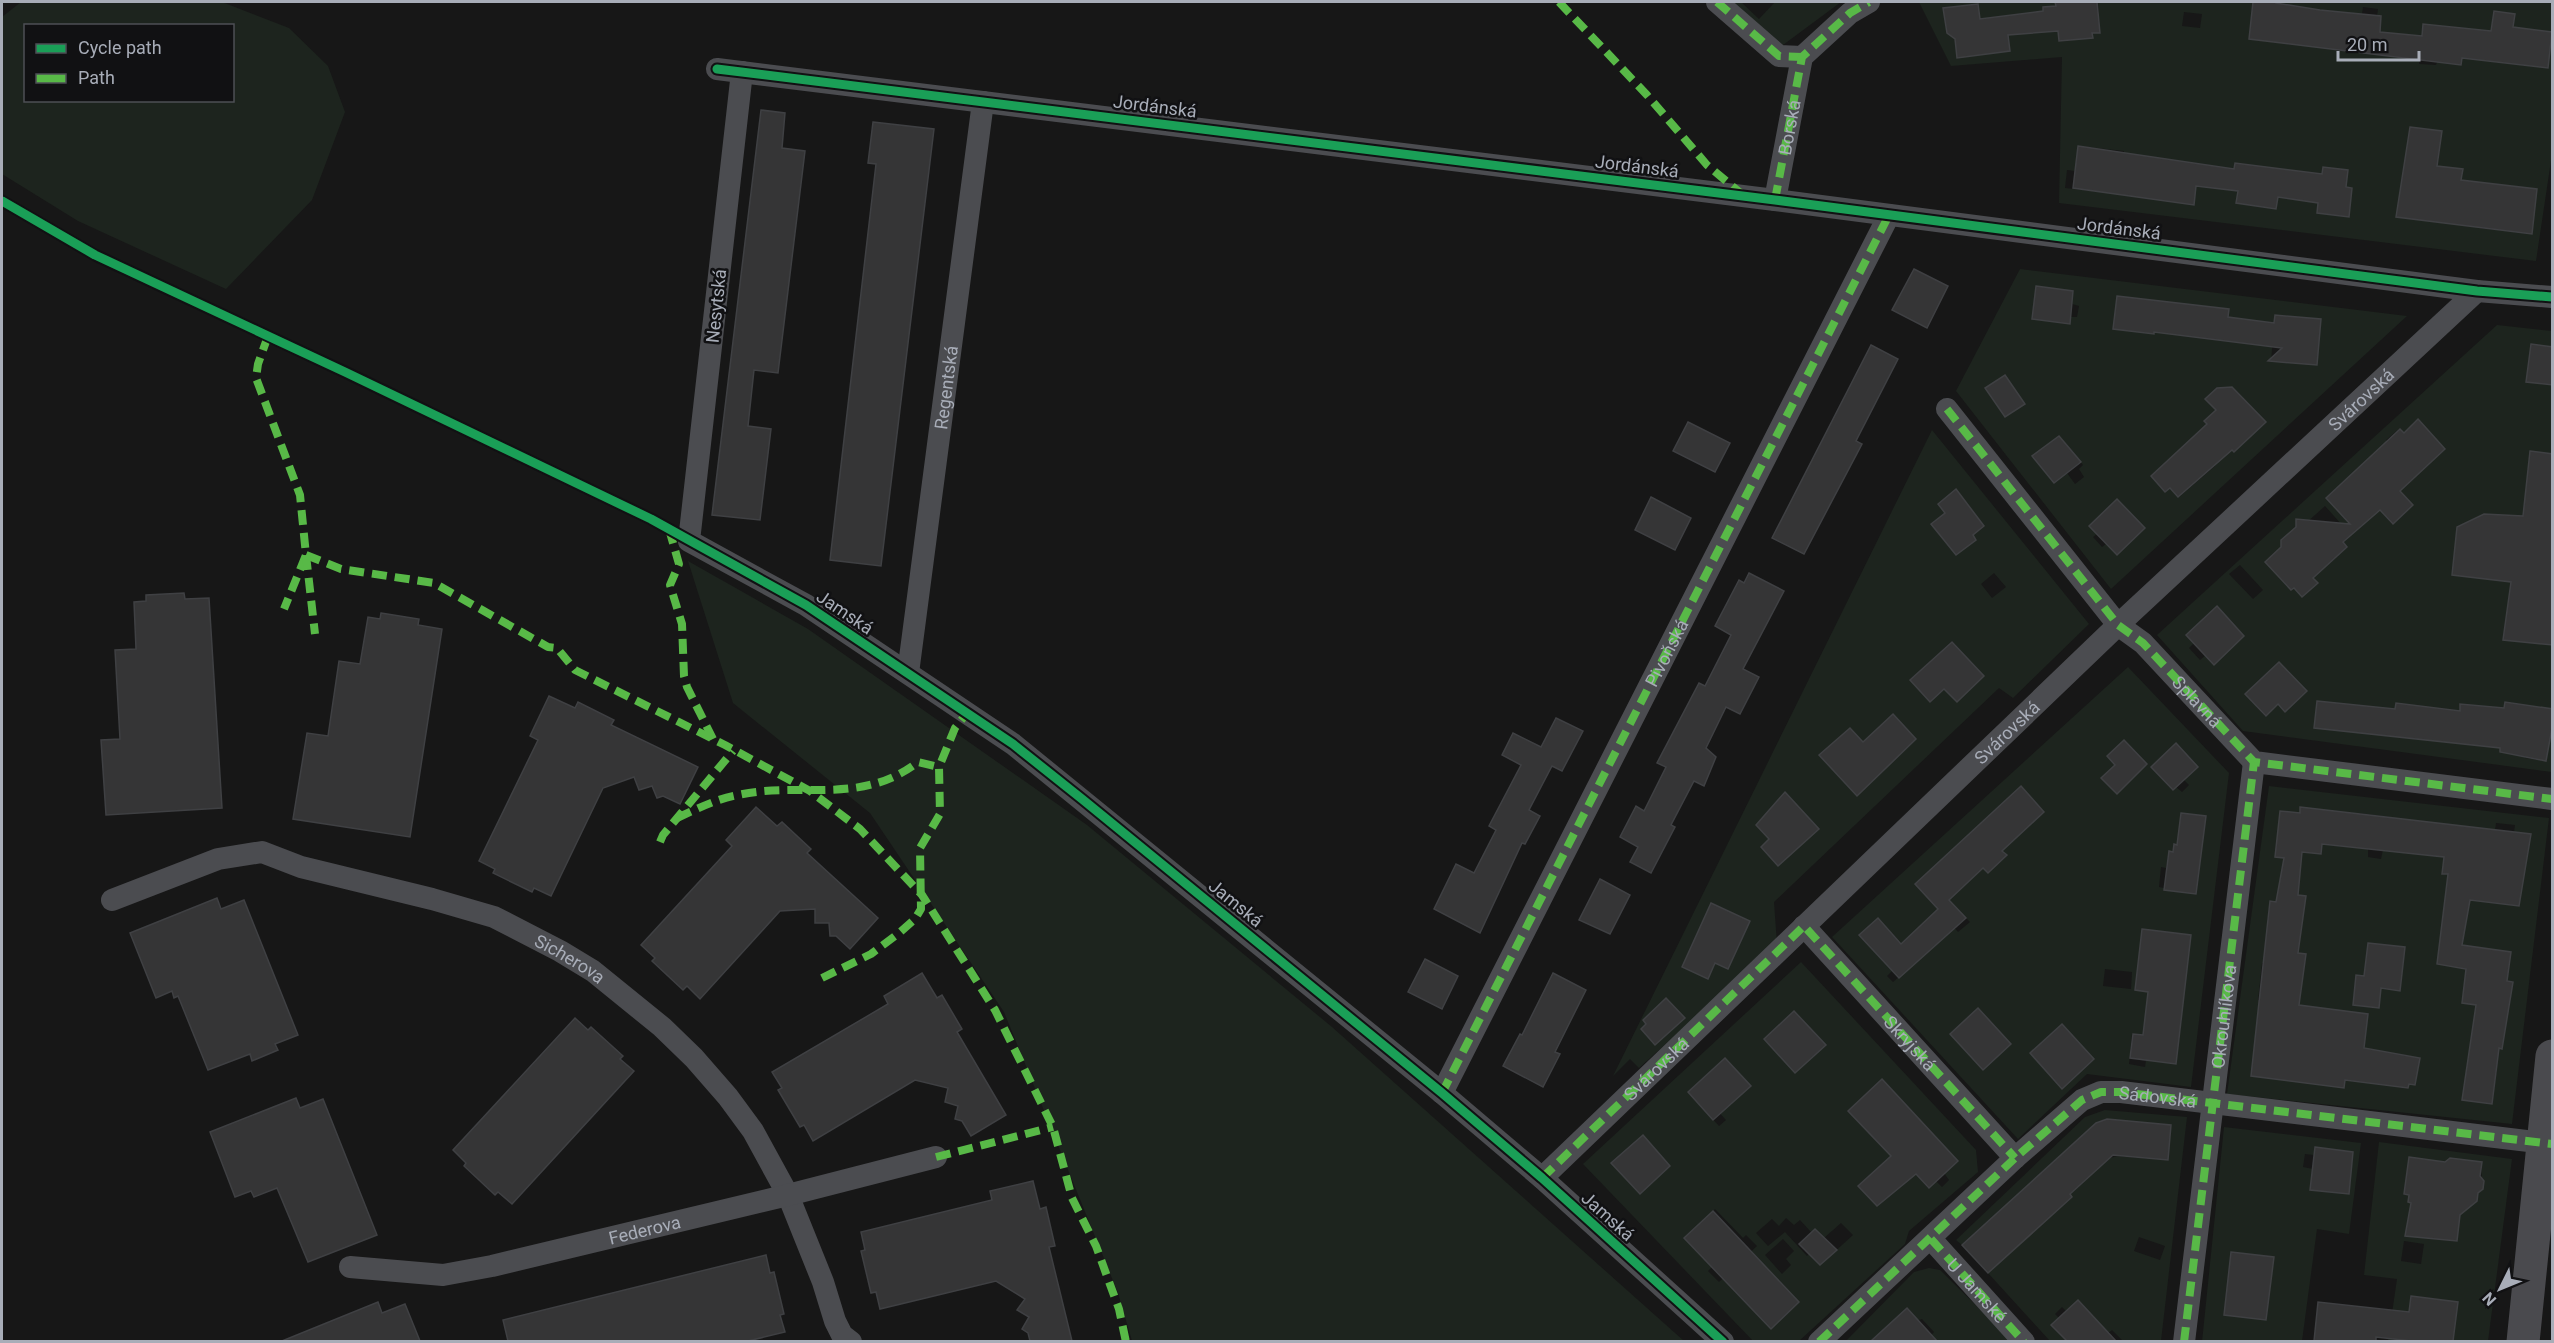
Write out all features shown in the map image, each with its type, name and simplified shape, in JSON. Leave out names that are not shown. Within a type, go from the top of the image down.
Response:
[{"type":"street","points":[[1717,2],[1779,56],[1802,57],[1850,13],[1869,2]]},
{"type":"street","name":"Borská","points":[[1775,200],[1802,57]]},
{"type":"street","name":"Jordánská","points":[[717,69],[1775,200],[2477,291],[2553,297]]},
{"type":"street","name":"Nesytská","points":[[689,541],[742,72]]},
{"type":"street","name":"Regentská","points":[[908,673],[983,102]]},
{"type":"street","name":"Pivoňská","points":[[1442,1093],[1889,215]]},
{"type":"street","name":"Svárovská","points":[[1542,1178],[2118,625],[2477,291]]},
{"type":"street","name":"Splavná","points":[[1947,409],[2118,625],[2143,644],[2254,762]]},
{"type":"street","name":"Jamská","points":[[689,541],[806,605],[1013,744],[1442,1093],[1542,1178],[1723,1341]]},
{"type":"street","points":[[2254,762],[2553,799]]},
{"type":"street","name":"Okrouhlíkova","points":[[2184,1341],[2254,762]]},
{"type":"street","name":"Sicherova","points":[[112,900],[218,859],[262,852],[301,867],[432,899],[494,917],[560,951],[593,971],[662,1027],[694,1058],[728,1097],[753,1131],[788,1195],[823,1282],[835,1321],[842,1335],[851,1341]]},
{"type":"street","name":"Skryjská","points":[[1804,926],[2015,1158]]},
{"type":"street","points":[[2523,1341],[2548,1144],[2553,1056]]},
{"type":"street","name":"Sádovská","points":[[1819,1341],[1931,1239],[2015,1158],[2082,1100],[2101,1092],[2121,1092],[2548,1144]]},
{"type":"street","name":"Federova","points":[[350,1267],[443,1275],[492,1266],[936,1157]]},
{"type":"street","name":"U Jamské","points":[[1931,1239],[2024,1341]]},
{"type":"shaded area","points":[[21,2],[222,2],[289,28],[328,66],[345,112],[312,200],[226,289],[78,221],[2,174],[2,17]]},
{"type":"shaded area","points":[[1733,2],[1741,2],[1759,19],[1775,2],[1841,2],[1783,45]]},
{"type":"shaded area","points":[[1919,2],[2055,2],[2059,41],[2093,38],[2092,33],[2100,33],[2098,3],[2090,2],[2253,2],[2249,39],[2295,45],[2276,2],[2552,2],[2552,32],[2552,154],[2536,261],[2059,203],[2062,57],[1951,66]],"holes":[[[2363,7],[2378,9],[2377,16],[2381,16],[2377,54],[2332,49],[2336,12],[2362,14]],[[1943,8],[1980,19],[2005,16],[2010,50],[1957,57],[1955,39],[1947,33]],[[2494,11],[2515,14],[2513,27],[2552,32],[2548,68],[2494,62],[2490,37]],[[2184,12],[2202,14],[2200,28],[2182,26]],[[2423,25],[2464,29],[2461,65],[2437,62],[2436,65],[2419,64],[2419,60],[2399,58],[2401,34],[2422,38]],[[2410,127],[2442,132],[2437,168],[2463,169],[2457,215],[2442,223],[2397,217]],[[2078,146],[2124,151],[2119,194],[2065,188],[2067,170],[2075,171]],[[2235,163],[2295,171],[2278,197],[2276,209],[2236,203],[2238,191],[2231,190]],[[2323,167],[2348,170],[2346,187],[2352,188],[2349,217],[2317,213]],[[2486,183],[2537,189],[2532,234],[2480,228]]]},
{"type":"shaded area","points":[[2020,269],[2407,316],[2111,589],[1956,391]],"holes":[[[2036,286],[2073,291],[2072,304],[2079,306],[2077,317],[2070,317],[2069,324],[2032,319]],[[2118,296],[2154,334],[2113,329]],[[2197,305],[2229,309],[2228,317],[2193,337]],[[2275,315],[2320,319],[2271,361]],[[2005,375],[2025,404],[2005,417],[1985,388]],[[2229,387],[2234,392],[2236,391],[2266,422],[2234,452],[2204,421],[2216,410],[2217,388]],[[2059,437],[2083,465],[2079,469],[2084,477],[2075,484],[2067,473],[2032,456]],[[2181,448],[2199,448],[2215,466],[2179,497],[2170,488],[2165,492],[2151,476]],[[2117,499],[2145,528],[2117,555],[2106,544],[2102,547],[2093,537],[2097,534],[2089,526]]]},
{"type":"shaded area","points":[[2497,325],[2552,331],[2552,347],[2531,345],[2526,381],[2552,385],[2552,454],[2530,452],[2525,494],[2534,602],[2509,599],[2503,639],[2552,645],[2552,709],[2505,702],[2504,708],[2460,705],[2459,723],[2500,748],[2501,752],[2526,749],[2525,758],[2545,761],[2552,723],[2552,772],[2243,731],[2157,635]],"holes":[[[2418,419],[2445,449],[2400,491],[2413,505],[2392,524],[2362,490],[2391,446],[2386,440],[2399,429],[2404,433]],[[2336,488],[2366,520],[2356,530],[2326,498]],[[2325,506],[2351,535],[2343,542],[2347,547],[2339,554],[2335,550],[2309,574],[2317,583],[2302,597],[2294,588],[2291,590],[2265,562],[2281,547],[2281,540],[2296,532]],[[2484,514],[2492,515],[2486,579],[2452,575],[2457,527]],[[2240,565],[2263,590],[2253,599],[2229,574]],[[2217,606],[2244,636],[2214,664],[2206,655],[2200,660],[2189,648],[2194,643],[2187,634]],[[2278,663],[2300,684],[2285,712],[2278,704],[2265,716],[2245,694]],[[2317,702],[2351,732],[2314,728]]]},
{"type":"shaded area","points":[[1932,430],[2089,624],[2013,698],[1999,688],[1774,902],[1777,944],[1639,1068],[1630,1059],[1613,1076]],"holes":[[[1956,490],[1984,526],[1973,535],[1976,540],[1956,555],[1931,524],[1945,513],[1938,504]],[[1994,573],[2006,587],[1992,598],[1981,584]],[[1952,641],[1984,676],[1957,702],[1939,683],[1910,680]],[[1893,715],[1857,796],[1819,755],[1850,728],[1863,742]],[[1785,792],[1818,829],[1796,850],[1778,830],[1769,839],[1757,825]],[[1771,838],[1787,857],[1777,865],[1761,846]],[[1712,903],[1750,921],[1728,969],[1715,963],[1707,978],[1682,967]],[[1666,998],[1685,1018],[1661,1040],[1657,1036],[1651,1041],[1641,1029],[1646,1024],[1643,1020]]]},
{"type":"shaded area","points":[[688,561],[808,629],[1087,825],[1332,1027],[1684,1341],[1132,1341],[1118,1293],[1004,1012],[870,813],[733,703]]},
{"type":"shaded area","points":[[2128,667],[2229,773],[2191,1087],[2087,1074],[2018,1139],[1832,937]],"holes":[[[2176,743],[2184,780],[2189,785],[2182,792],[2176,787],[2172,790],[2151,767]],[[2115,765],[2142,769],[2117,794],[2101,778]],[[2021,787],[2044,812],[2020,834]],[[1979,826],[2007,856],[1988,873],[1983,868],[1945,904],[1957,909],[1970,922],[1958,932],[1939,910]],[[2174,845],[2198,847],[2196,894],[2164,890],[2159,887],[2161,867],[2166,868],[2169,851],[2173,852]],[[1878,918],[1903,945],[1936,945],[1893,982],[1887,976],[1892,971],[1859,935]],[[2105,969],[2132,972],[2131,989],[2103,986]],[[2146,1013],[2182,1017],[2176,1064],[2146,1060],[2145,1067],[2129,1064],[2132,1034],[2143,1035]],[[2063,1048],[2062,1088],[2043,1067]]]},
{"type":"shaded area","points":[[2269,786],[2549,818],[2512,1124],[2227,1094]],"holes":[[[2358,813],[2390,817],[2381,859],[2368,857],[2368,849],[2340,846],[2357,821]],[[2429,822],[2462,826],[2456,875],[2442,874],[2444,857],[2425,855]],[[2496,823],[2515,825],[2514,832],[2531,834],[2519,906],[2472,900],[2492,855]],[[2278,892],[2306,896],[2301,931],[2274,928],[2274,925],[2267,924],[2270,901],[2276,902]],[[2368,943],[2405,947],[2400,990],[2381,988],[2378,1008],[2353,1005],[2356,975],[2364,976]],[[2474,947],[2511,952],[2507,981],[2513,982],[2509,1009],[2462,1003],[2465,976]],[[2262,963],[2270,963],[2282,1003],[2258,1000]],[[2364,1043],[2359,1082],[2345,1080]],[[2396,1054],[2420,1058],[2415,1085],[2409,1084],[2407,1088],[2398,1086],[2391,1080]],[[2467,1064],[2497,1067],[2492,1104],[2463,1100]]]},
{"type":"shaded area","points":[[1801,962],[1976,1150],[1978,1172],[1909,1231],[1905,1244],[1799,1341],[1754,1342],[1583,1164]],"holes":[[[1794,1011],[1825,1044],[1764,1039]],[[1725,1058],[1751,1086],[1728,1107],[1715,1108],[1726,1120],[1719,1126],[1688,1092]],[[1882,1079],[1909,1108],[1875,1139],[1849,1111]],[[1643,1135],[1670,1166],[1640,1194],[1612,1163]],[[1936,1137],[1958,1161],[1944,1173],[1949,1180],[1942,1187],[1936,1181],[1928,1188],[1907,1164]],[[1870,1175],[1912,1176],[1877,1206],[1858,1186]],[[1715,1209],[1743,1238],[1746,1235],[1757,1246],[1719,1282],[1708,1271],[1712,1267],[1685,1238]],[[1786,1218],[1794,1225],[1800,1220],[1811,1232],[1815,1229],[1824,1238],[1841,1223],[1853,1235],[1820,1265],[1809,1254],[1807,1256],[1785,1232],[1768,1246],[1756,1233],[1772,1219],[1779,1226]],[[1783,1239],[1794,1251],[1786,1259],[1791,1265],[1782,1274],[1765,1255]],[[1768,1269],[1799,1302],[1771,1328]]]},
{"type":"shaded area","points":[[2105,1110],[2187,1117],[2161,1341],[2123,1341],[2112,1330],[2107,1334],[2078,1300],[2066,1311],[2062,1307],[2055,1314],[2059,1318],[2052,1325],[2067,1341],[2050,1341],[1988,1273],[2072,1197],[2047,1169],[1962,1245],[1956,1240],[2085,1117]],"holes":[[[2106,1119],[2171,1125],[2168,1160],[2117,1156],[2110,1158],[2079,1186],[2055,1160],[2086,1132],[2098,1128],[2097,1122]],[[2139,1237],[2165,1246],[2160,1260],[2134,1251]]]},
{"type":"shaded area","points":[[2224,1127],[2361,1143],[2349,1234],[2317,1229],[2302,1341],[2202,1342]],"holes":[[[2315,1147],[2353,1152],[2349,1194],[2313,1169],[2303,1167],[2305,1154],[2314,1155]],[[2231,1252],[2274,1258],[2266,1320],[2224,1315]]]},
{"type":"shaded area","points":[[2379,1142],[2512,1159],[2488,1341],[2453,1341],[2458,1302],[2411,1298],[2405,1340],[2411,1341],[2388,1341],[2397,1279],[2364,1275]],"holes":[[[2409,1158],[2445,1162],[2450,1159],[2481,1168],[2483,1189],[2478,1193],[2477,1201],[2471,1206],[2408,1202],[2409,1195],[2404,1194]],[[2404,1241],[2424,1244],[2421,1264],[2401,1261]]]},
{"type":"shaded area","points":[[1929,1268],[1940,1270],[2012,1341],[1926,1341],[1934,1332],[1922,1319],[1881,1332],[1880,1341],[1845,1342],[1914,1272]]},
{"type":"building","points":[[2055,2],[2097,2],[2100,33],[2092,33],[2093,38],[2059,41],[2058,31],[2008,35],[2010,51],[1957,58],[1955,39],[1947,33],[1943,8],[1978,4],[1980,19],[2043,11],[2043,7],[2056,6]]},
{"type":"building","points":[[2253,2],[2276,2],[2320,10],[2381,16],[2380,32],[2422,36],[2423,24],[2491,31],[2494,11],[2515,14],[2513,27],[2552,32],[2548,68],[2462,58],[2461,65],[2249,39]]},
{"type":"building","points":[[761,110],[785,113],[782,148],[805,151],[778,373],[754,370],[748,426],[771,429],[760,520],[712,515]]},
{"type":"building","points":[[873,122],[934,129],[881,566],[830,560],[876,164],[868,163]]},
{"type":"building","points":[[2410,127],[2442,131],[2437,166],[2463,169],[2461,180],[2537,189],[2532,234],[2396,217]]},
{"type":"building","points":[[2078,146],[2234,169],[2235,163],[2322,174],[2323,167],[2348,170],[2346,187],[2352,188],[2349,217],[2317,213],[2318,203],[2278,197],[2276,209],[2236,203],[2238,191],[2196,186],[2194,205],[2073,188]]},
{"type":"building","points":[[1914,269],[1948,286],[1927,328],[1892,310]]},
{"type":"building","points":[[2036,286],[2073,291],[2070,324],[2032,319]]},
{"type":"building","points":[[2117,296],[2229,309],[2228,317],[2274,323],[2275,315],[2321,319],[2317,365],[2268,361],[2282,348],[2113,329]]},
{"type":"building","points":[[2531,344],[2553,347],[2553,385],[2526,382]]},
{"type":"building","points":[[1871,345],[1898,359],[1856,441],[1862,444],[1804,554],[1772,538]]},
{"type":"building","points":[[2005,375],[2025,404],[2005,417],[1985,388]]},
{"type":"building","points":[[2232,387],[2266,422],[2234,452],[2232,450],[2178,497],[2170,488],[2165,492],[2151,476],[2207,424],[2204,421],[2216,410],[2205,399],[2217,388]]},
{"type":"building","points":[[2418,419],[2445,449],[2400,491],[2413,505],[2393,524],[2380,510],[2343,542],[2347,547],[2313,578],[2318,583],[2302,597],[2294,588],[2291,590],[2265,562],[2281,547],[2281,540],[2296,527],[2296,519],[2350,524],[2326,498],[2400,429],[2404,433]]},
{"type":"building","points":[[1688,422],[1730,443],[1715,472],[1673,451]]},
{"type":"building","points":[[2059,436],[2081,462],[2054,483],[2032,456]]},
{"type":"building","points":[[2530,451],[2553,454],[2553,645],[2503,640],[2511,582],[2452,575],[2457,527],[2484,514],[2523,516]]},
{"type":"building","points":[[1956,489],[1984,526],[1973,535],[1976,540],[1956,555],[1931,524],[1945,513],[1938,504]]},
{"type":"building","points":[[1651,497],[1691,518],[1675,550],[1635,530]]},
{"type":"building","points":[[2117,499],[2145,528],[2117,555],[2089,526]]},
{"type":"building","points":[[1749,573],[1784,591],[1743,669],[1759,677],[1740,714],[1726,707],[1706,748],[1716,757],[1704,786],[1694,781],[1671,825],[1675,827],[1651,873],[1630,862],[1638,847],[1620,837],[1636,806],[1644,811],[1666,767],[1657,763],[1699,683],[1705,686],[1731,635],[1715,626],[1739,580],[1744,583]]},
{"type":"building","points":[[184,593],[185,599],[209,598],[222,808],[106,815],[101,740],[120,739],[115,650],[136,649],[134,602],[146,601],[146,595]]},
{"type":"building","points":[[2217,606],[2244,636],[2214,665],[2186,635]]},
{"type":"building","points":[[381,613],[419,619],[418,625],[442,629],[410,837],[293,819],[307,733],[328,736],[339,661],[360,664],[368,617],[380,619]]},
{"type":"building","points":[[1952,642],[1984,676],[1957,702],[1944,689],[1930,702],[1910,680]]},
{"type":"building","points":[[2279,662],[2307,691],[2285,712],[2278,704],[2266,716],[2245,694]]},
{"type":"building","points":[[549,696],[575,708],[578,702],[614,720],[611,725],[698,767],[680,804],[663,796],[657,798],[652,786],[639,790],[634,777],[603,788],[551,896],[534,888],[532,892],[493,873],[495,869],[479,861],[538,740],[530,736]]},
{"type":"building","points":[[2317,701],[2395,709],[2396,703],[2460,711],[2460,704],[2504,708],[2505,702],[2553,709],[2553,723],[2546,761],[2500,752],[2500,748],[2314,728]]},
{"type":"building","points":[[1893,714],[1916,739],[1857,796],[1819,755],[1850,728],[1863,742]]},
{"type":"building","points":[[1556,718],[1583,731],[1562,771],[1552,766],[1529,810],[1540,816],[1525,844],[1522,843],[1480,933],[1434,909],[1456,864],[1474,873],[1496,830],[1489,826],[1521,765],[1502,755],[1513,733],[1541,747]]},
{"type":"building","points":[[2124,740],[2147,764],[2117,794],[2101,778],[2115,765],[2107,756]]},
{"type":"building","points":[[2176,743],[2198,767],[2173,790],[2151,767]]},
{"type":"building","points":[[2021,786],[2044,812],[2002,851],[2007,855],[1988,873],[1983,868],[1949,900],[1966,918],[1899,978],[1859,935],[1878,918],[1901,944],[1938,909],[1915,884]]},
{"type":"building","points":[[1785,792],[1819,829],[1778,866],[1761,847],[1769,839],[1756,825]]},
{"type":"building","points":[[756,807],[777,826],[782,822],[811,849],[807,853],[878,918],[850,949],[836,936],[830,936],[829,923],[815,923],[815,909],[780,911],[700,999],[687,986],[683,990],[652,961],[655,958],[641,945],[732,846],[726,840]]},
{"type":"building","points":[[2300,807],[2531,834],[2519,906],[2470,900],[2462,945],[2511,952],[2507,981],[2513,982],[2502,1049],[2499,1048],[2492,1104],[2462,1100],[2476,1005],[2462,1003],[2466,969],[2437,964],[2448,874],[2442,874],[2444,857],[2322,844],[2321,854],[2302,852],[2298,895],[2306,896],[2298,953],[2306,954],[2299,1005],[2368,1014],[2364,1048],[2420,1058],[2415,1085],[2409,1084],[2408,1088],[2345,1080],[2344,1088],[2251,1076],[2270,901],[2276,902],[2284,858],[2275,857],[2280,811],[2300,813]]},
{"type":"building","points":[[2181,813],[2206,816],[2196,894],[2164,890],[2169,851],[2173,852],[2174,844],[2177,845]]},
{"type":"building","points":[[1600,879],[1630,895],[1610,934],[1579,920]]},
{"type":"building","points":[[217,898],[221,909],[244,900],[298,1035],[275,1044],[278,1050],[252,1061],[250,1054],[208,1070],[178,996],[174,998],[172,991],[156,998],[130,933]]},
{"type":"building","points":[[1711,903],[1750,921],[1728,969],[1715,963],[1708,979],[1682,967]]},
{"type":"building","points":[[2142,929],[2191,935],[2176,1064],[2130,1058],[2133,1034],[2143,1035],[2148,992],[2135,990]]},
{"type":"building","points":[[2368,943],[2405,947],[2400,991],[2381,988],[2379,1008],[2353,1005],[2356,975],[2364,976]]},
{"type":"building","points":[[1425,959],[1458,976],[1442,1009],[1408,992]]},
{"type":"building","points":[[922,973],[937,998],[942,995],[962,1029],[957,1032],[1006,1115],[971,1136],[962,1121],[955,1119],[958,1106],[945,1102],[948,1088],[915,1080],[813,1141],[804,1125],[800,1127],[778,1090],[782,1088],[772,1072],[888,1004],[884,996]]},
{"type":"building","points":[[1553,973],[1586,990],[1555,1052],[1560,1054],[1543,1087],[1503,1066],[1520,1034],[1522,1035]]},
{"type":"building","points":[[1666,998],[1685,1018],[1655,1045],[1641,1029],[1646,1024],[1643,1020]]},
{"type":"building","points":[[1978,1008],[2011,1044],[1983,1070],[1950,1034]]},
{"type":"building","points":[[1794,1011],[1826,1045],[1795,1073],[1764,1039]]},
{"type":"building","points":[[575,1018],[588,1030],[591,1027],[623,1056],[620,1059],[634,1071],[512,1204],[498,1192],[495,1195],[464,1166],[466,1163],[453,1150]]},
{"type":"building","points":[[2062,1024],[2094,1059],[2062,1089],[2030,1053]]},
{"type":"building","points":[[1725,1058],[1751,1086],[1713,1120],[1688,1092]]},
{"type":"building","points":[[1882,1079],[1958,1161],[1929,1188],[1916,1174],[1877,1206],[1858,1186],[1891,1156],[1848,1111]]},
{"type":"building","points":[[296,1098],[300,1108],[323,1099],[377,1235],[308,1262],[277,1188],[254,1197],[251,1191],[235,1197],[210,1132]]},
{"type":"building","points":[[2107,1119],[2171,1125],[2168,1160],[2113,1155],[2070,1194],[2072,1197],[1988,1273],[1962,1245],[2096,1123]]},
{"type":"building","points":[[1643,1135],[1670,1166],[1640,1194],[1611,1163]]},
{"type":"building","points":[[2315,1147],[2353,1152],[2349,1194],[2310,1190]]},
{"type":"building","points":[[2409,1157],[2445,1162],[2450,1158],[2482,1162],[2480,1176],[2484,1181],[2483,1189],[2478,1193],[2477,1201],[2460,1215],[2457,1241],[2405,1236],[2411,1203],[2408,1202],[2409,1195],[2404,1194]]},
{"type":"building","points":[[1033,1181],[1040,1209],[1046,1207],[1055,1246],[1049,1247],[1072,1341],[1030,1341],[1028,1333],[1022,1329],[1029,1317],[1017,1310],[1025,1299],[996,1281],[880,1309],[876,1292],[871,1293],[861,1251],[865,1250],[861,1232],[992,1200],[990,1191]]},
{"type":"building","points":[[1713,1211],[1799,1302],[1771,1329],[1684,1238]]},
{"type":"building","points":[[1815,1229],[1837,1250],[1820,1265],[1799,1244]]},
{"type":"building","points":[[2231,1252],[2274,1257],[2266,1320],[2224,1315]]},
{"type":"building","points":[[766,1255],[770,1273],[774,1272],[784,1314],[780,1315],[785,1332],[748,1341],[508,1341],[503,1320]]},
{"type":"building","points":[[2411,1296],[2458,1302],[2453,1341],[2411,1341],[2376,1337],[2376,1341],[2314,1341],[2318,1302],[2409,1312]]},
{"type":"building","points":[[2078,1300],[2116,1341],[2067,1341],[2051,1325]]},
{"type":"building","points":[[378,1302],[382,1313],[405,1304],[420,1341],[282,1341]]},
{"type":"building","points":[[1907,1308],[1937,1341],[1871,1341]]},
{"type":"marked path","points":[[1559,2],[1647,95],[1707,165],[1743,195]]},
{"type":"marked path","points":[[1717,2],[1779,56],[1802,57]]},
{"type":"marked path","points":[[1775,200],[1802,57],[1850,13],[1869,2]]},
{"type":"marked path","points":[[1442,1093],[1889,215]]},
{"type":"marked path","points":[[268,336],[258,364],[256,378],[300,495],[306,555],[284,609]]},
{"type":"marked path","points":[[1947,409],[2118,625],[2143,643],[2254,762],[2552,799]]},
{"type":"marked path","points":[[669,529],[679,564],[670,585],[682,624],[684,676],[687,687],[713,739]]},
{"type":"marked path","points":[[306,555],[341,569],[434,583],[548,647],[557,648],[575,670],[725,745],[810,791],[860,829],[922,895],[995,1010],[1053,1127],[1072,1198],[1096,1246],[1119,1309],[1126,1342]]},
{"type":"marked path","points":[[306,555],[315,634]]},
{"type":"marked path","points":[[822,978],[871,954],[915,919],[921,909],[920,848],[940,814],[939,767],[955,728],[967,713]]},
{"type":"marked path","points":[[660,842],[663,835],[733,751]]},
{"type":"marked path","points":[[677,818],[714,802],[738,795],[761,791],[853,788],[875,784],[918,762],[939,767]]},
{"type":"marked path","points":[[2184,1342],[2254,762]]},
{"type":"marked path","points":[[1542,1178],[1804,926],[2015,1158]]},
{"type":"marked path","points":[[1819,1342],[2015,1158],[2082,1100],[2101,1092],[2121,1092],[2552,1144]]},
{"type":"marked path","points":[[936,1157],[1053,1127]]},
{"type":"marked path","points":[[1931,1239],[2024,1342]]},
{"type":"cycle path","points":[[717,69],[1775,200],[2477,291],[2552,297]]},
{"type":"cycle path","points":[[2,201],[95,255],[651,519],[806,605],[1013,744],[1082,799],[1442,1093],[1542,1178],[1723,1342]]}]
